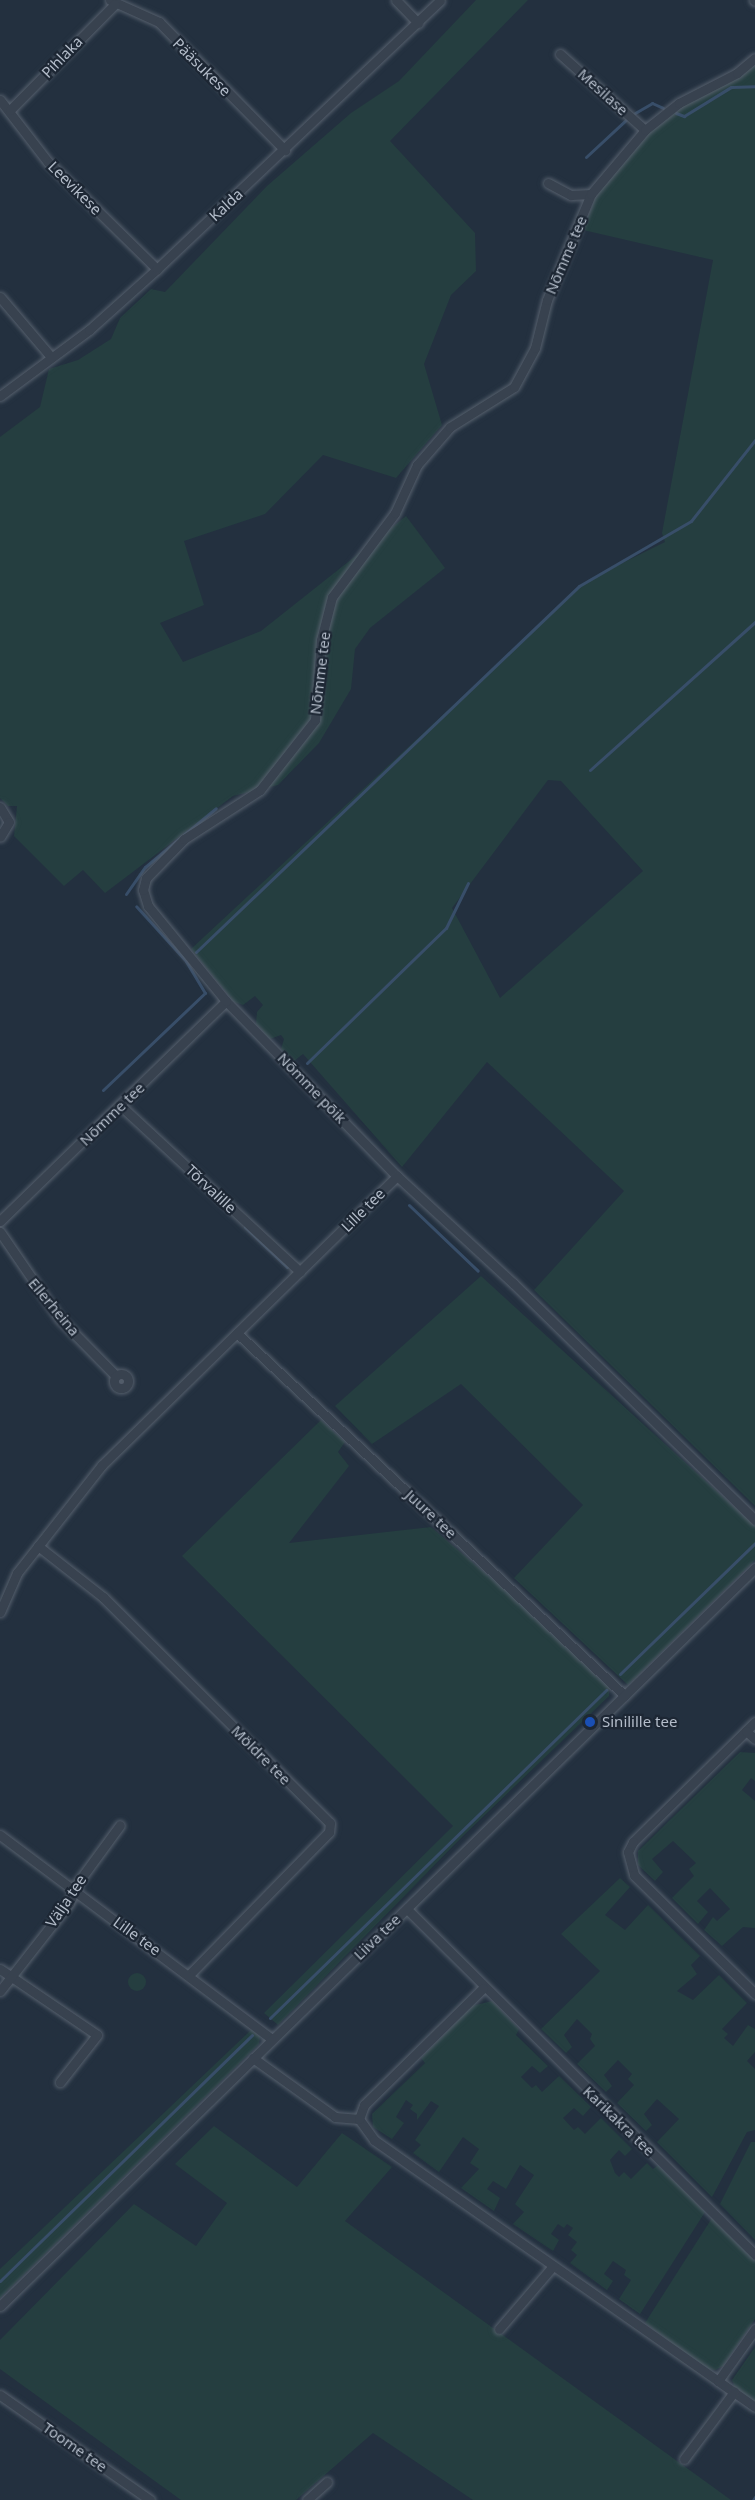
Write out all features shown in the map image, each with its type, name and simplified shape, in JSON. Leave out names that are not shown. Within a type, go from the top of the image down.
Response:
[{"type":"street","points":[[396,0],[418,23]]},
{"type":"street","name":"Kalda","points":[[0,396],[89,330],[158,269],[440,0]]},
{"type":"street","name":"Pihlaka","points":[[10,110],[112,2]]},
{"type":"street","name":"Pääsukese","points":[[112,2],[159,22],[285,150]]},
{"type":"street","name":"Mesilase","points":[[560,54],[645,130]]},
{"type":"street","name":"Nõmme tee","points":[[0,1221],[122,1106],[226,1001],[148,906],[143,890],[147,878],[184,839],[260,790],[315,720],[321,640],[332,597],[395,513],[417,465],[450,427],[514,387],[535,348],[547,300],[591,194],[645,130],[679,103],[737,73],[755,58]]},
{"type":"street","name":"Leevikese","points":[[0,100],[48,162],[158,269]]},
{"type":"street","points":[[548,183],[571,195],[591,194]]},
{"type":"street","points":[[0,297],[51,357]]},
{"type":"street","points":[[0,807],[9,822],[3,833]]},
{"type":"street","name":"Nõmme põik","points":[[226,1001],[397,1176]]},
{"type":"street","name":"Tõrvalille","points":[[122,1106],[300,1272]]},
{"type":"street","name":"Lille tee","points":[[0,1612],[17,1573],[102,1465],[397,1176],[513,1283],[755,1520]]},
{"type":"street","name":"Ellerheina","points":[[0,1232],[59,1318],[116,1376]]},
{"type":"street","name":"Juure tee","points":[[237,1333],[626,1696]]},
{"type":"street","name":"Möldre tee","points":[[38,1546],[103,1597],[330,1823],[329,1832],[189,1975]]},
{"type":"street","name":"Liiva tee","points":[[0,2306],[755,1568]]},
{"type":"street","points":[[755,1722],[633,1842],[628,1852],[634,1875],[755,1994]]},
{"type":"street","points":[[746,1731],[755,1739]]},
{"type":"street","name":"Välja tee","points":[[0,1991],[75,1891],[120,1825]]},
{"type":"street","name":"Lille tee","points":[[0,1835],[272,2039]]},
{"type":"street","name":"Karikakra tee","points":[[407,1909],[483,1988],[755,2255]]},
{"type":"street","points":[[0,1969],[97,2035],[60,2082]]},
{"type":"street","points":[[359,2119],[364,2105],[483,1988]]},
{"type":"street","points":[[253,2058],[335,2117],[359,2119],[374,2140],[755,2407]]},
{"type":"street","points":[[499,2329],[553,2266]]},
{"type":"street","points":[[718,2381],[755,2329]]},
{"type":"street","points":[[684,2459],[734,2392]]},
{"type":"street","name":"Toome tee","points":[[0,2395],[150,2500]]},
{"type":"street","points":[[307,2500],[327,2482]]},
{"type":"green space","points":[[476,0],[528,0],[390,141],[475,233],[476,271],[451,295],[424,364],[442,425],[396,478],[323,455],[265,514],[184,541],[204,605],[160,623],[183,662],[261,631],[406,516],[445,568],[370,628],[355,649],[351,689],[319,743],[278,785],[233,796],[105,893],[83,870],[64,886],[14,836],[17,806],[8,806],[0,798],[0,437],[40,407],[49,369],[78,360],[111,339],[120,318],[151,289],[165,292],[267,186],[351,113],[399,81]]},
{"type":"green space","points":[[755,63],[755,1506],[534,1290],[624,1191],[487,1062],[402,1167],[303,1054],[294,1061],[281,1049],[284,1039],[281,1035],[270,1039],[256,1024],[257,1012],[263,1005],[255,996],[243,1005],[234,1002],[191,949],[588,580],[665,542],[662,533],[713,260],[583,230],[596,196],[649,133],[681,107],[737,78]],"holes":[[[548,780],[561,781],[643,871],[500,998],[452,908]]]},
{"type":"green space","points":[[481,1276],[755,1526],[755,1560],[628,1685],[514,1578],[583,1505],[461,1384],[372,1444],[335,1406]]},
{"type":"green space","points":[[321,1420],[345,1442],[338,1452],[349,1466],[289,1543],[431,1527],[504,1589],[609,1688],[609,1696],[463,1836],[278,2025],[264,2013],[453,1826],[182,1556]]},
{"type":"green space","points":[[740,1752],[755,1753],[755,1781],[751,1778],[742,1790],[755,1801],[755,1928],[743,1927],[722,1946],[704,1930],[713,1917],[717,1921],[730,1909],[710,1888],[697,1901],[708,1912],[698,1924],[672,1898],[694,1876],[689,1869],[696,1863],[673,1841],[652,1859],[663,1872],[655,1881],[638,1865],[638,1851]]},
{"type":"green space","points":[[620,1878],[630,1887],[605,1915],[625,1930],[648,1905],[700,1956],[691,1965],[697,1974],[677,1991],[693,2000],[719,1975],[747,2003],[722,2029],[728,2034],[724,2038],[733,2046],[748,2025],[755,2029],[755,2052],[747,2061],[755,2069],[755,2130],[747,2132],[712,2197],[657,2142],[679,2119],[657,2099],[644,2114],[652,2125],[646,2131],[617,2103],[634,2085],[628,2079],[632,2074],[618,2060],[604,2075],[612,2086],[606,2092],[577,2064],[595,2046],[590,2039],[592,2034],[577,2019],[564,2035],[572,2047],[566,2053],[541,2029],[600,1971],[561,1934]]},
{"type":"green space","points":[[137,1973],[143,1976],[146,1982],[143,1988],[137,1991],[131,1988],[128,1982],[131,1976]]},
{"type":"green space","points":[[492,2001],[519,2029],[516,2035],[548,2066],[540,2073],[532,2066],[521,2077],[532,2088],[536,2085],[542,2092],[559,2076],[591,2107],[583,2116],[574,2108],[563,2118],[574,2130],[578,2127],[585,2134],[601,2118],[632,2149],[625,2156],[619,2150],[610,2160],[619,2177],[624,2172],[631,2179],[647,2163],[653,2169],[658,2165],[705,2212],[640,2314],[619,2299],[631,2280],[624,2275],[626,2270],[613,2261],[604,2274],[613,2281],[607,2290],[570,2263],[577,2255],[571,2250],[577,2242],[568,2235],[573,2228],[567,2224],[564,2228],[558,2224],[551,2234],[559,2240],[553,2251],[513,2224],[524,2212],[515,2204],[534,2175],[520,2165],[506,2189],[493,2181],[487,2189],[500,2198],[494,2211],[461,2188],[479,2169],[470,2163],[479,2149],[463,2137],[439,2172],[413,2153],[421,2145],[415,2140],[439,2106],[431,2101],[417,2120],[417,2114],[410,2109],[413,2105],[406,2100],[396,2117],[404,2123],[392,2139],[373,2127],[372,2114],[425,2063],[421,2058],[472,2006]]},
{"type":"green space","points":[[252,2029],[260,2036],[259,2044],[0,2298],[0,2269]]},
{"type":"green space","points":[[214,2126],[297,2187],[342,2133],[392,2167],[345,2221],[731,2500],[473,2500],[373,2433],[296,2500],[181,2500],[0,2369],[0,2340],[134,2204],[196,2246],[227,2203],[175,2164]]},
{"type":"green space","points":[[751,2142],[755,2142],[755,2240],[720,2204]]},
{"type":"green space","points":[[712,2218],[755,2261],[755,2319],[723,2366],[715,2370],[707,2369],[645,2323]]},
{"type":"green space","points":[[755,2347],[755,2402],[736,2390],[732,2380]]},
{"type":"waterway","points":[[676,113],[684,116],[731,87],[755,86]]},
{"type":"waterway","points":[[635,113],[652,103],[663,108]]},
{"type":"waterway","points":[[586,157],[627,119]]},
{"type":"waterway","points":[[196,952],[579,586],[691,521],[755,440]]},
{"type":"waterway","points":[[590,770],[755,622]]},
{"type":"waterway","points":[[126,894],[145,867],[216,808]]},
{"type":"waterway","points":[[307,1063],[446,928],[468,883]]},
{"type":"waterway","points":[[103,1090],[205,993],[186,961],[136,906]]},
{"type":"waterway","points":[[409,1205],[478,1271]]},
{"type":"waterway","points":[[245,1227],[287,1267]]},
{"type":"waterway","points":[[620,1674],[755,1543]]},
{"type":"waterway","points":[[270,2018],[606,1690]]},
{"type":"waterway","points":[[0,2281],[252,2035]]},
{"type":"place","name":"Sinilille tee","points":[[590,1722]]}]
